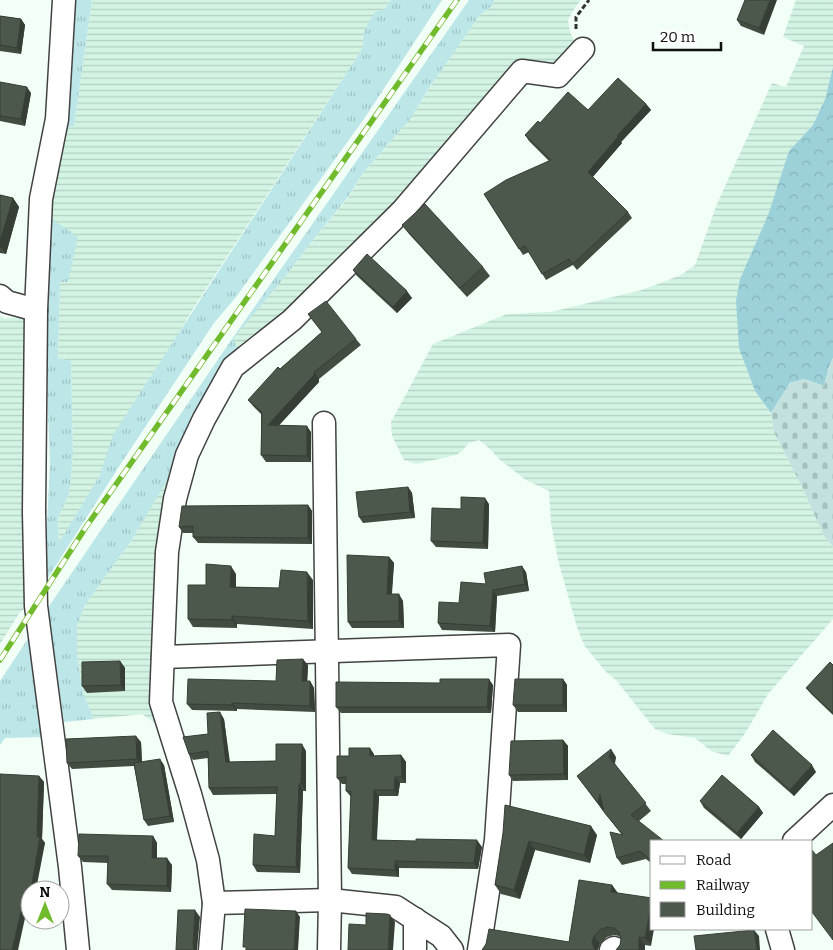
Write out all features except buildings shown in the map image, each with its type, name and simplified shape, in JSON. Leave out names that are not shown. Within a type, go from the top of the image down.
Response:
[{"type":"street","points":[[64,0],[57,119],[41,199],[36,310],[34,512],[36,606],[72,884],[78,950]]},
{"type":"street","points":[[210,950],[214,903],[208,860],[190,794],[161,702],[168,552],[176,499],[187,455],[204,419],[233,367],[292,320],[403,210],[522,71],[558,76],[583,49]]},
{"type":"street","points":[[0,296],[7,302],[36,310]]},
{"type":"street","points":[[324,422],[329,950]]},
{"type":"street","points":[[163,657],[509,645],[496,840],[479,950]]},
{"type":"street","points":[[795,840],[833,805]]},
{"type":"street","points":[[214,903],[330,900],[396,907],[442,936],[452,950]]},
{"type":"street","points":[[415,919],[415,950]]},
{"type":"street","points":[[778,930],[783,950]]},
{"type":"path","points":[[583,49],[576,33],[576,17],[589,0]]},
{"type":"green space","points":[[74,0],[92,0],[74,126],[66,127],[71,87]]},
{"type":"green space","points":[[92,0],[391,0],[364,31],[362,49],[191,312],[106,459],[100,475],[59,544],[58,518],[69,494],[73,454],[71,362],[58,358],[60,281],[67,282],[49,217],[66,127],[74,126]]},
{"type":"green space","points":[[391,0],[442,0],[366,116],[236,297],[214,323],[44,584],[50,464],[46,358],[49,217],[78,237],[68,282],[60,282],[58,358],[71,361],[73,454],[69,494],[58,518],[59,543],[100,475],[113,435],[362,49],[364,31],[375,12],[385,9]]},
{"type":"green space","points":[[469,0],[494,0],[493,5],[480,15],[431,85],[411,118],[363,173],[348,197],[233,339],[241,356],[131,541],[85,605],[77,626],[77,656],[83,693],[94,719],[64,722],[47,609],[232,339]]},
{"type":"green space","points":[[494,0],[581,0],[568,20],[570,32],[575,42],[558,71],[523,67],[393,210],[241,356],[232,339],[348,198],[363,173],[411,118],[440,71],[480,15],[493,5]]},
{"type":"green space","points":[[796,0],[833,0],[833,67],[825,99],[813,125],[789,151],[768,215],[740,279],[747,369],[755,391],[771,413],[774,432],[824,536],[833,547],[833,619],[768,694],[746,732],[728,756],[711,751],[695,738],[668,734],[655,729],[616,680],[607,673],[584,645],[558,560],[551,523],[549,491],[526,480],[499,459],[479,440],[469,443],[456,455],[416,464],[404,460],[392,436],[391,422],[433,344],[507,314],[551,312],[642,290],[681,275],[695,265],[717,204],[772,83],[786,87],[804,46],[783,37]]},
{"type":"green space","points":[[833,67],[833,358],[824,386],[804,379],[790,383],[771,413],[755,391],[739,348],[736,301],[740,279],[768,215],[789,151],[813,125],[825,99]]},
{"type":"green space","points":[[0,316],[5,318],[27,318],[27,460],[23,573],[27,607],[20,612],[0,644]]},
{"type":"green space","points":[[833,358],[833,547],[824,536],[774,432],[771,413],[790,383],[804,379],[824,386]]},
{"type":"green space","points":[[182,453],[159,726],[142,714],[94,719],[83,693],[77,656],[77,626],[85,605],[131,541]]},
{"type":"green space","points":[[31,634],[42,737],[5,738],[0,745],[0,681]]},
{"type":"railway","points":[[0,660],[86,527],[457,0]]}]
